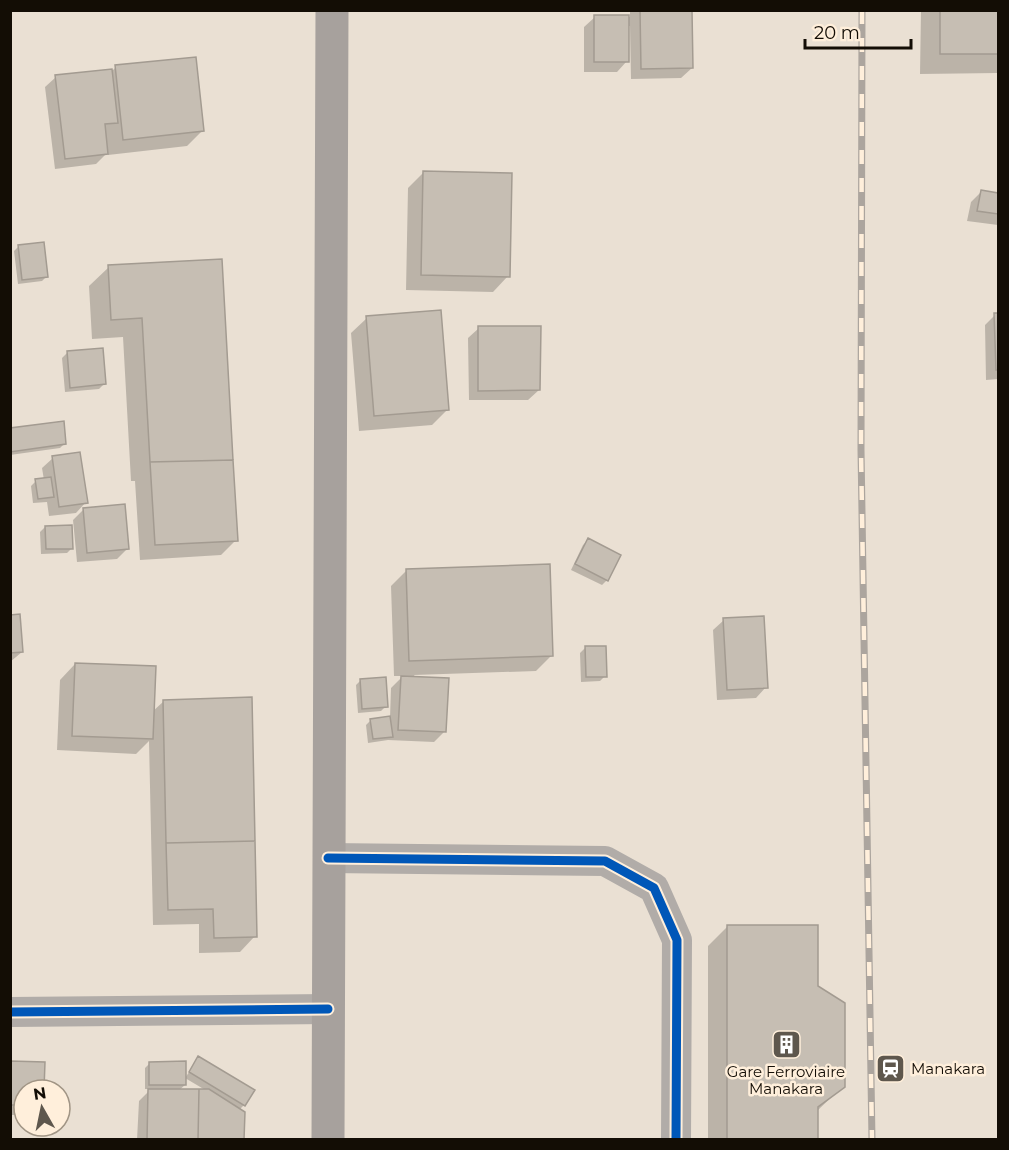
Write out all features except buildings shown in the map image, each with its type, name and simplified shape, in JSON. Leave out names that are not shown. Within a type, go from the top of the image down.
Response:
[{"type":"main road","points":[[328,1140],[332,10]]},
{"type":"street","points":[[328,858],[605,861],[654,888],[677,940],[676,1140]]},
{"type":"street","points":[[10,1012],[328,1009]]},
{"type":"railway","points":[[862,10],[861,450],[872,1140]]},
{"type":"cycle path","points":[[328,858],[605,861],[654,888],[677,940],[676,1140]]},
{"type":"cycle path","points":[[10,1012],[328,1009]]},
{"type":"place","name":"Gare Ferroviaire Manakara","points":[[786,1045]]},
{"type":"place","name":"Manakara","points":[[890,1069]]}]
